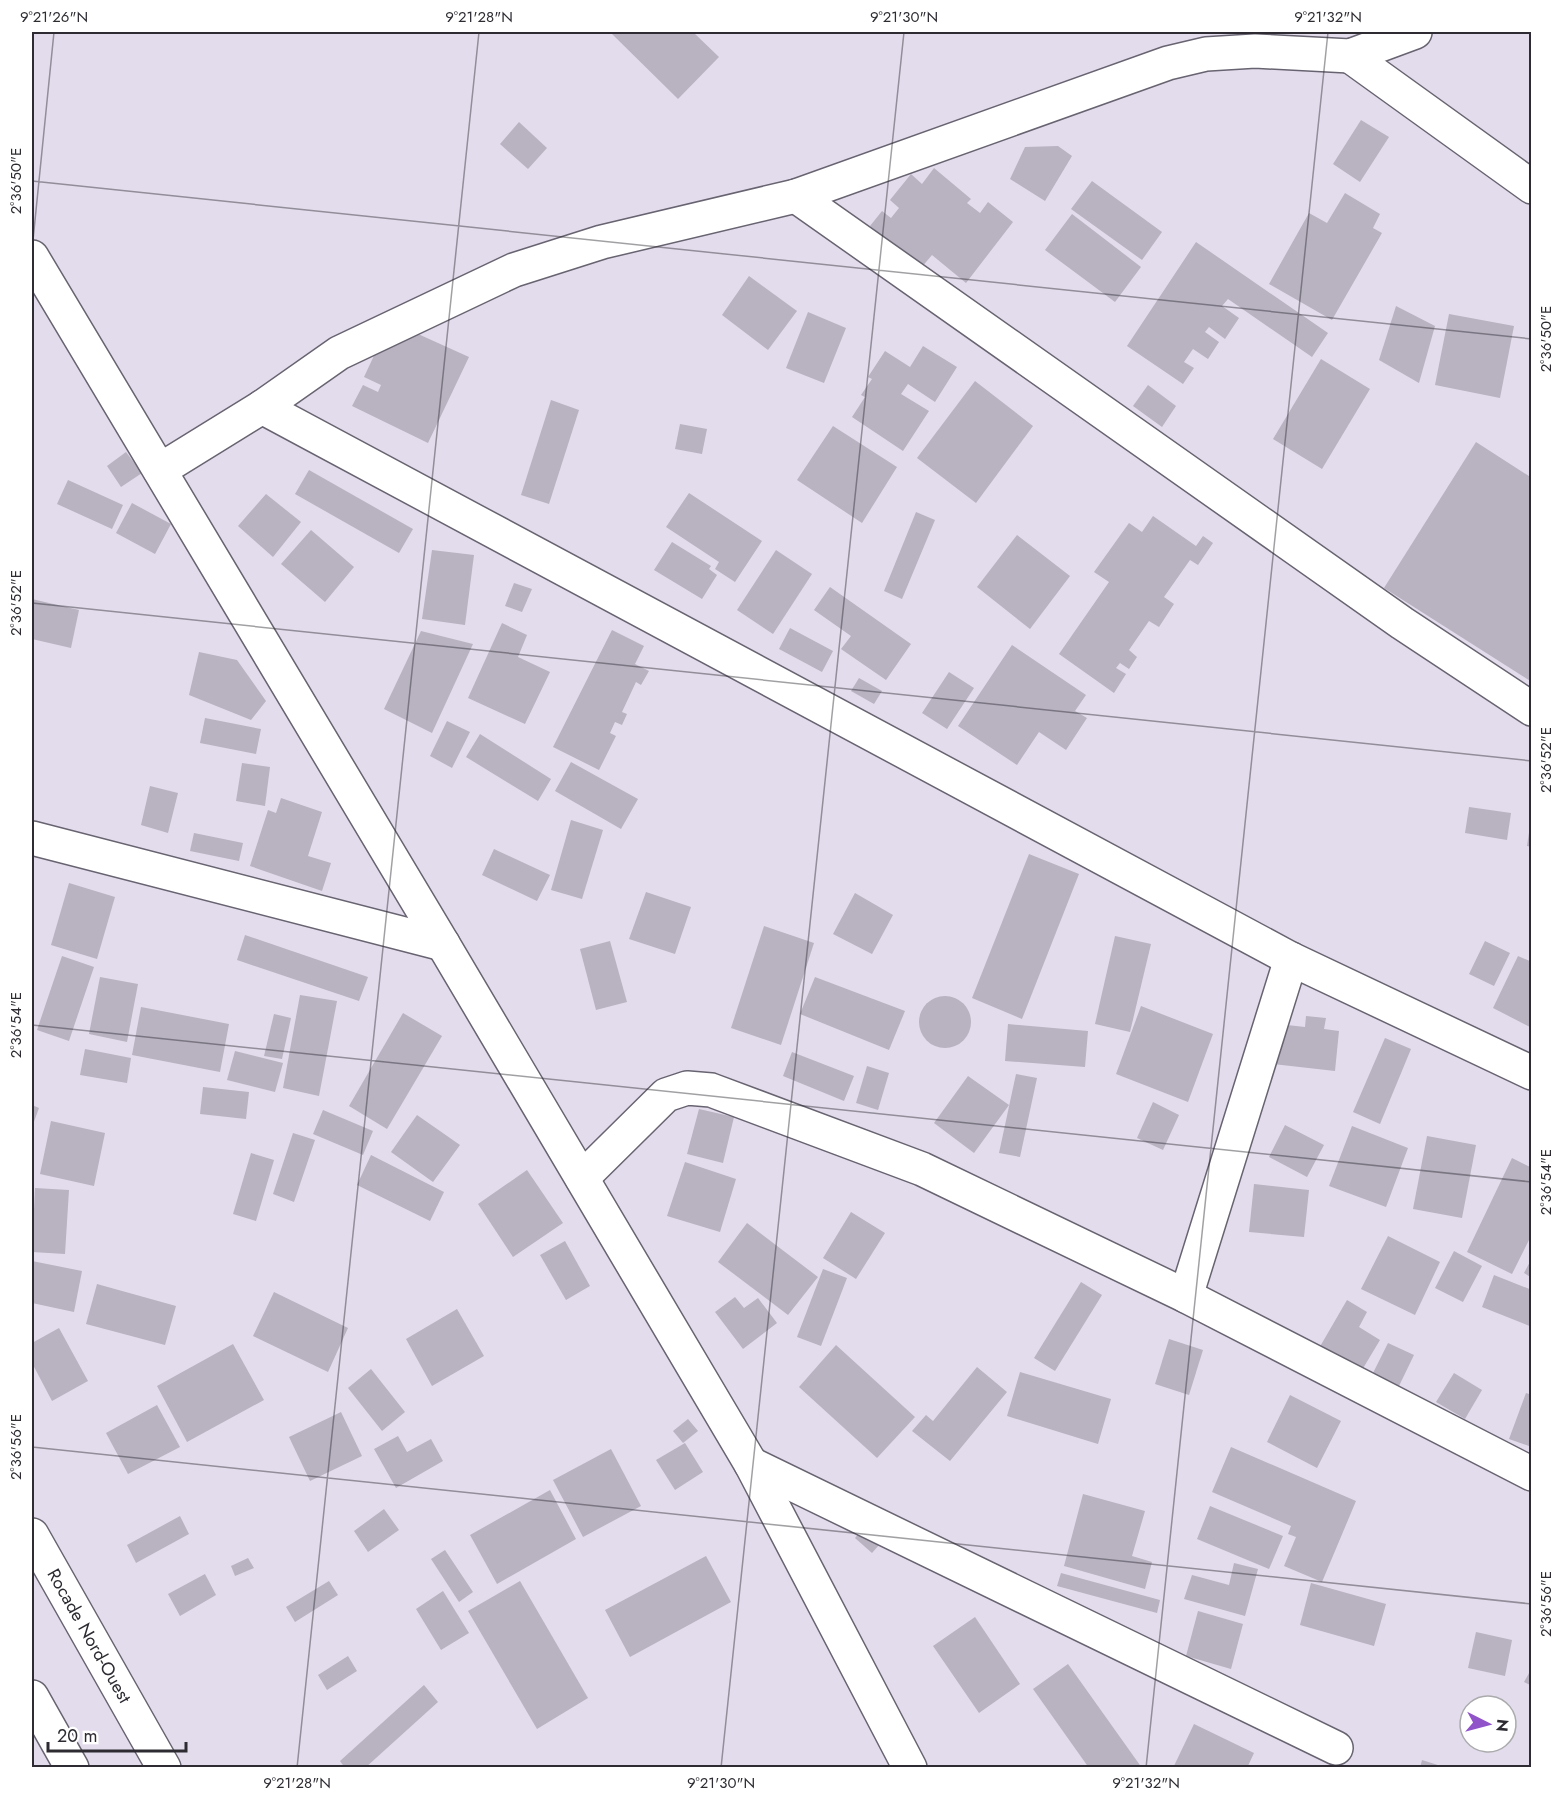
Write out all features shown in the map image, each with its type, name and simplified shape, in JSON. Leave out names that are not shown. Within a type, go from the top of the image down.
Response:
[{"type":"street","points":[[159,470],[262,407],[339,353],[514,270],[602,242],[796,196],[1168,63],[1206,54],[1255,51],[1350,57],[1415,32]]},
{"type":"street","points":[[1350,57],[1532,187]]},
{"type":"street","points":[[796,196],[1402,623],[1532,709]]},
{"type":"street","points":[[32,257],[751,1464],[910,1767]]},
{"type":"street","points":[[262,407],[1292,959],[1532,1073]]},
{"type":"street","points":[[32,838],[443,944]]},
{"type":"street","points":[[1186,1296],[1292,959]]},
{"type":"street","points":[[582,1178],[666,1095],[687,1088],[711,1090],[922,1169],[1186,1296],[1532,1474]]},
{"type":"street","points":[[751,1464],[1336,1748]]},
{"type":"street","name":"Rocade Nord-Ouest","points":[[32,1535],[164,1767]]},
{"type":"street","points":[[32,1697],[72,1767]]},
{"type":"building","points":[[610,32],[693,32],[719,57],[678,99]]},
{"type":"building","points":[[1361,120],[1389,137],[1360,182],[1333,164]]},
{"type":"building","points":[[519,122],[547,148],[528,169],[500,144]]},
{"type":"building","points":[[1058,146],[1072,156],[1045,201],[1010,179],[1025,147]]},
{"type":"building","points":[[934,168],[971,199],[967,203],[980,213],[988,202],[1013,222],[966,283],[932,255],[921,268],[870,226],[882,211],[891,218],[899,208],[890,200],[911,174],[922,184]]},
{"type":"building","points":[[1092,181],[1162,232],[1142,260],[1071,209]]},
{"type":"building","points":[[1345,193],[1380,214],[1373,228],[1382,233],[1332,320],[1269,284],[1309,213],[1327,223]]},
{"type":"building","points":[[1072,214],[1141,267],[1115,302],[1045,250]]},
{"type":"building","points":[[1196,242],[1328,333],[1312,357],[1228,299],[1222,306],[1239,318],[1225,339],[1209,327],[1205,332],[1219,342],[1208,359],[1193,349],[1184,362],[1194,368],[1183,384],[1127,346]]},
{"type":"building","points":[[749,276],[797,311],[768,350],[722,315]]},
{"type":"building","points":[[1396,306],[1435,326],[1419,383],[1379,360]]},
{"type":"building","points":[[808,312],[846,328],[824,383],[786,368]]},
{"type":"building","points":[[1449,314],[1514,326],[1500,398],[1435,385]]},
{"type":"building","points":[[407,329],[469,357],[428,443],[352,406],[363,385],[378,392],[381,385],[364,377],[379,345]]},
{"type":"building","points":[[923,346],[957,367],[935,402],[908,384],[901,394],[929,411],[903,451],[852,417],[865,397],[861,395],[872,379],[868,377],[885,351],[910,367]]},
{"type":"building","points":[[1321,359],[1370,389],[1322,469],[1273,439]]},
{"type":"building","points":[[975,381],[1033,426],[976,503],[917,458]]},
{"type":"building","points":[[1148,385],[1176,406],[1162,427],[1133,406]]},
{"type":"building","points":[[551,400],[579,410],[549,504],[521,495]]},
{"type":"building","points":[[680,424],[707,429],[702,454],[675,449]]},
{"type":"building","points":[[833,426],[897,467],[862,523],[797,480]]},
{"type":"building","points":[[1476,442],[1532,478],[1532,682],[1384,588]]},
{"type":"building","points":[[126,452],[142,473],[121,487],[107,466]]},
{"type":"building","points":[[309,470],[413,529],[399,553],[295,494]]},
{"type":"building","points":[[68,480],[123,505],[112,529],[57,504]]},
{"type":"building","points":[[689,493],[762,541],[735,582],[715,569],[719,562],[666,527]]},
{"type":"building","points":[[266,494],[301,522],[273,557],[238,526]]},
{"type":"building","points":[[132,503],[171,524],[155,554],[116,533]]},
{"type":"building","points":[[916,512],[935,520],[902,599],[884,591]]},
{"type":"building","points":[[1153,516],[1196,546],[1203,536],[1213,543],[1198,565],[1190,560],[1164,597],[1174,604],[1159,627],[1149,621],[1129,650],[1137,657],[1129,669],[1120,663],[1116,668],[1126,674],[1114,693],[1059,654],[1109,582],[1094,572],[1129,523],[1142,532]]},
{"type":"building","points":[[311,530],[354,567],[325,602],[281,564]]},
{"type":"building","points":[[1017,535],[1070,576],[1030,629],[977,587]]},
{"type":"building","points":[[672,542],[711,566],[709,569],[717,575],[702,599],[654,570]]},
{"type":"building","points":[[432,550],[474,555],[465,625],[422,619]]},
{"type":"building","points":[[776,550],[812,574],[773,634],[737,610]]},
{"type":"building","points":[[514,583],[532,589],[522,612],[505,606]]},
{"type":"building","points":[[830,587],[911,644],[886,680],[841,649],[851,636],[814,610]]},
{"type":"building","points":[[32,599],[79,610],[71,648],[32,639]]},
{"type":"building","points":[[502,623],[527,635],[518,657],[550,672],[525,724],[468,698]]},
{"type":"building","points":[[790,628],[833,651],[822,672],[779,649]]},
{"type":"building","points":[[612,630],[644,646],[635,664],[649,671],[641,685],[636,682],[622,712],[627,714],[622,725],[615,722],[610,733],[616,736],[599,770],[553,747]]},
{"type":"building","points":[[421,631],[473,644],[432,733],[384,709]]},
{"type":"building","points":[[1012,645],[1086,695],[1075,711],[1087,718],[1066,750],[1039,732],[1017,765],[958,726]]},
{"type":"building","points":[[199,652],[237,660],[266,701],[251,720],[189,695]]},
{"type":"building","points":[[949,672],[974,688],[947,729],[922,713]]},
{"type":"building","points":[[859,678],[882,691],[874,704],[851,691]]},
{"type":"building","points":[[205,718],[261,729],[256,754],[200,743]]},
{"type":"building","points":[[447,721],[470,732],[452,768],[430,756]]},
{"type":"building","points":[[480,734],[551,779],[538,801],[466,757]]},
{"type":"building","points":[[571,762],[638,799],[621,829],[555,791]]},
{"type":"building","points":[[242,763],[270,767],[265,806],[236,801]]},
{"type":"building","points":[[150,786],[178,793],[168,833],[141,825]]},
{"type":"building","points":[[281,798],[322,812],[308,856],[331,863],[322,891],[250,866],[268,810],[276,813]]},
{"type":"building","points":[[1469,807],[1511,813],[1507,840],[1465,833]]},
{"type":"building","points":[[571,820],[603,830],[582,899],[551,890]]},
{"type":"building","points":[[1530,826],[1532,826],[1532,847],[1527,846]]},
{"type":"building","points":[[194,833],[243,843],[239,861],[190,851]]},
{"type":"building","points":[[494,849],[550,875],[537,901],[482,875]]},
{"type":"building","points":[[1029,854],[1079,874],[1022,1019],[972,998]]},
{"type":"building","points":[[69,883],[115,897],[97,959],[51,945]]},
{"type":"building","points":[[646,892],[691,907],[675,954],[629,939]]},
{"type":"building","points":[[855,893],[893,915],[872,954],[833,934]]},
{"type":"building","points":[[764,926],[814,943],[781,1045],[731,1028]]},
{"type":"building","points":[[245,935],[368,977],[359,1001],[237,960]]},
{"type":"building","points":[[1115,936],[1151,944],[1130,1032],[1095,1024]]},
{"type":"building","points":[[610,941],[627,1002],[596,1010],[580,949]]},
{"type":"building","points":[[1485,941],[1510,953],[1494,986],[1469,974]]},
{"type":"building","points":[[62,956],[94,967],[69,1041],[37,1030]]},
{"type":"building","points":[[1518,956],[1532,962],[1530,1027],[1493,1008]]},
{"type":"building","points":[[100,977],[138,984],[127,1042],[89,1034]]},
{"type":"building","points":[[815,977],[905,1011],[889,1050],[800,1014]]},
{"type":"building","points":[[300,995],[337,1001],[319,1096],[283,1088]]},
{"type":"building","points":[[945,996],[955,998],[963,1004],[969,1012],[971,1022],[969,1032],[963,1040],[955,1046],[945,1048],[935,1046],[927,1040],[921,1032],[919,1022],[921,1012],[927,1004],[935,998]]},
{"type":"building","points":[[1141,1006],[1213,1034],[1188,1102],[1116,1074]]},
{"type":"building","points":[[141,1007],[229,1024],[220,1072],[132,1055]]},
{"type":"building","points":[[403,1013],[442,1036],[387,1129],[349,1106]]},
{"type":"building","points":[[274,1014],[291,1018],[282,1059],[264,1056]]},
{"type":"building","points":[[1306,1016],[1326,1018],[1324,1029],[1339,1031],[1335,1071],[1273,1064],[1278,1024],[1305,1027]]},
{"type":"building","points":[[1008,1024],[1088,1031],[1085,1067],[1005,1061]]},
{"type":"building","points":[[1385,1038],[1411,1049],[1380,1124],[1353,1112]]},
{"type":"building","points":[[85,1049],[131,1058],[127,1083],[80,1075]]},
{"type":"building","points":[[235,1051],[283,1063],[275,1092],[227,1080]]},
{"type":"building","points":[[792,1052],[854,1076],[844,1101],[783,1076]]},
{"type":"building","points":[[867,1066],[889,1073],[878,1110],[856,1103]]},
{"type":"building","points":[[1016,1074],[1037,1078],[1020,1157],[999,1153]]},
{"type":"building","points":[[968,1076],[1009,1105],[974,1153],[934,1123]]},
{"type":"building","points":[[203,1087],[249,1092],[246,1119],[200,1114]]},
{"type":"building","points":[[1153,1102],[1179,1115],[1163,1150],[1137,1138]]},
{"type":"building","points":[[32,1105],[39,1108],[32,1127]]},
{"type":"building","points":[[699,1109],[734,1117],[723,1163],[687,1154]]},
{"type":"building","points":[[323,1110],[373,1131],[363,1155],[313,1134]]},
{"type":"building","points":[[417,1115],[460,1145],[433,1182],[391,1152]]},
{"type":"building","points":[[51,1121],[105,1133],[94,1186],[40,1174]]},
{"type":"building","points":[[1285,1125],[1324,1145],[1307,1177],[1269,1157]]},
{"type":"building","points":[[1352,1126],[1408,1148],[1386,1207],[1329,1186]]},
{"type":"building","points":[[293,1133],[315,1140],[294,1202],[273,1194]]},
{"type":"building","points":[[1427,1136],[1476,1145],[1462,1218],[1413,1209]]},
{"type":"building","points":[[251,1153],[274,1160],[256,1221],[233,1214]]},
{"type":"building","points":[[371,1155],[444,1192],[430,1221],[357,1185]]},
{"type":"building","points":[[1512,1158],[1532,1168],[1532,1234],[1512,1274],[1467,1252]]},
{"type":"building","points":[[685,1162],[736,1179],[720,1232],[667,1216]]},
{"type":"building","points":[[527,1170],[563,1223],[513,1257],[478,1204]]},
{"type":"building","points":[[1254,1184],[1309,1190],[1304,1237],[1249,1232]]},
{"type":"building","points":[[35,1188],[69,1190],[65,1254],[32,1252]]},
{"type":"building","points":[[851,1212],[885,1233],[856,1279],[823,1258]]},
{"type":"building","points":[[747,1223],[818,1277],[788,1315],[718,1262]]},
{"type":"building","points":[[1388,1236],[1440,1262],[1415,1315],[1361,1289]]},
{"type":"building","points":[[565,1241],[590,1286],[566,1300],[540,1255]]},
{"type":"building","points":[[1454,1251],[1482,1266],[1463,1302],[1435,1288]]},
{"type":"building","points":[[1532,1258],[1532,1278],[1524,1273]]},
{"type":"building","points":[[32,1261],[82,1271],[74,1312],[32,1303]]},
{"type":"building","points":[[823,1269],[847,1278],[821,1346],[797,1337]]},
{"type":"building","points":[[1494,1275],[1532,1290],[1532,1327],[1482,1307]]},
{"type":"building","points":[[1081,1282],[1102,1295],[1055,1371],[1034,1358]]},
{"type":"building","points":[[97,1284],[176,1306],[165,1345],[86,1324]]},
{"type":"building","points":[[274,1292],[348,1328],[328,1372],[253,1336]]},
{"type":"building","points":[[735,1297],[744,1308],[758,1298],[777,1323],[743,1349],[715,1312]]},
{"type":"building","points":[[1347,1300],[1367,1312],[1359,1327],[1380,1340],[1359,1375],[1318,1350]]},
{"type":"building","points":[[457,1309],[484,1356],[432,1386],[406,1339]]},
{"type":"building","points":[[59,1328],[88,1381],[52,1401],[32,1363],[32,1343]]},
{"type":"building","points":[[1169,1339],[1203,1350],[1189,1395],[1155,1384]]},
{"type":"building","points":[[1388,1343],[1414,1355],[1398,1388],[1372,1375]]},
{"type":"building","points":[[233,1344],[264,1400],[187,1442],[157,1386]]},
{"type":"building","points":[[836,1345],[915,1417],[877,1458],[799,1387]]},
{"type":"building","points":[[977,1367],[1007,1392],[950,1461],[912,1431],[926,1415],[933,1421]]},
{"type":"building","points":[[371,1369],[405,1412],[382,1431],[348,1388]]},
{"type":"building","points":[[1020,1372],[1111,1399],[1098,1444],[1007,1416]]},
{"type":"building","points":[[1454,1373],[1482,1390],[1465,1419],[1436,1402]]},
{"type":"building","points":[[1526,1393],[1532,1395],[1532,1447],[1509,1439]]},
{"type":"building","points":[[1290,1395],[1341,1421],[1317,1468],[1267,1442]]},
{"type":"building","points":[[157,1405],[180,1447],[128,1474],[106,1433]]},
{"type":"building","points":[[341,1412],[362,1456],[310,1481],[289,1437]]},
{"type":"building","points":[[688,1419],[698,1431],[683,1443],[673,1431]]},
{"type":"building","points":[[398,1436],[407,1452],[431,1439],[443,1461],[396,1488],[374,1449]]},
{"type":"building","points":[[685,1443],[703,1472],[675,1490],[656,1460]]},
{"type":"building","points":[[1231,1447],[1356,1501],[1322,1582],[1284,1566],[1296,1537],[1288,1534],[1291,1526],[1212,1492]]},
{"type":"building","points":[[611,1449],[641,1506],[583,1537],[553,1480]]},
{"type":"building","points":[[550,1490],[576,1539],[497,1584],[470,1535]]},
{"type":"building","points":[[1083,1494],[1145,1511],[1132,1556],[1152,1562],[1145,1589],[1064,1566]]},
{"type":"building","points":[[1210,1506],[1283,1536],[1269,1569],[1197,1539]]},
{"type":"building","points":[[384,1509],[399,1530],[368,1552],[354,1531]]},
{"type":"building","points":[[180,1516],[189,1534],[136,1563],[127,1545]]},
{"type":"building","points":[[868,1522],[886,1537],[872,1553],[855,1538]]},
{"type":"building","points":[[445,1550],[473,1592],[459,1602],[431,1559]]},
{"type":"building","points":[[706,1556],[731,1602],[630,1657],[605,1610]]},
{"type":"building","points":[[248,1558],[254,1568],[235,1576],[231,1566]]},
{"type":"building","points":[[1234,1563],[1258,1569],[1245,1616],[1184,1599],[1192,1575],[1229,1585]]},
{"type":"building","points":[[1061,1573],[1160,1600],[1157,1613],[1057,1586]]},
{"type":"building","points":[[205,1574],[216,1595],[180,1616],[168,1594]]},
{"type":"building","points":[[329,1581],[338,1595],[295,1622],[286,1607]]},
{"type":"building","points":[[520,1581],[588,1698],[537,1729],[468,1611]]},
{"type":"building","points":[[1311,1583],[1386,1604],[1374,1646],[1300,1625]]},
{"type":"building","points":[[443,1591],[469,1633],[441,1650],[416,1609]]},
{"type":"building","points":[[1198,1611],[1243,1624],[1231,1669],[1186,1656]]},
{"type":"building","points":[[975,1617],[1020,1684],[979,1713],[933,1646]]},
{"type":"building","points":[[1476,1632],[1512,1640],[1505,1676],[1468,1668]]},
{"type":"building","points":[[348,1656],[357,1671],[327,1690],[318,1675]]},
{"type":"building","points":[[1068,1664],[1142,1768],[1089,1768],[1033,1689]]},
{"type":"building","points":[[1532,1668],[1532,1686],[1524,1682]]},
{"type":"building","points":[[424,1685],[438,1702],[365,1768],[345,1768],[340,1761]]},
{"type":"building","points":[[1194,1724],[1254,1753],[1247,1768],[1173,1768]]},
{"type":"building","points":[[1422,1760],[1444,1767],[1444,1768],[1420,1768]]}]
